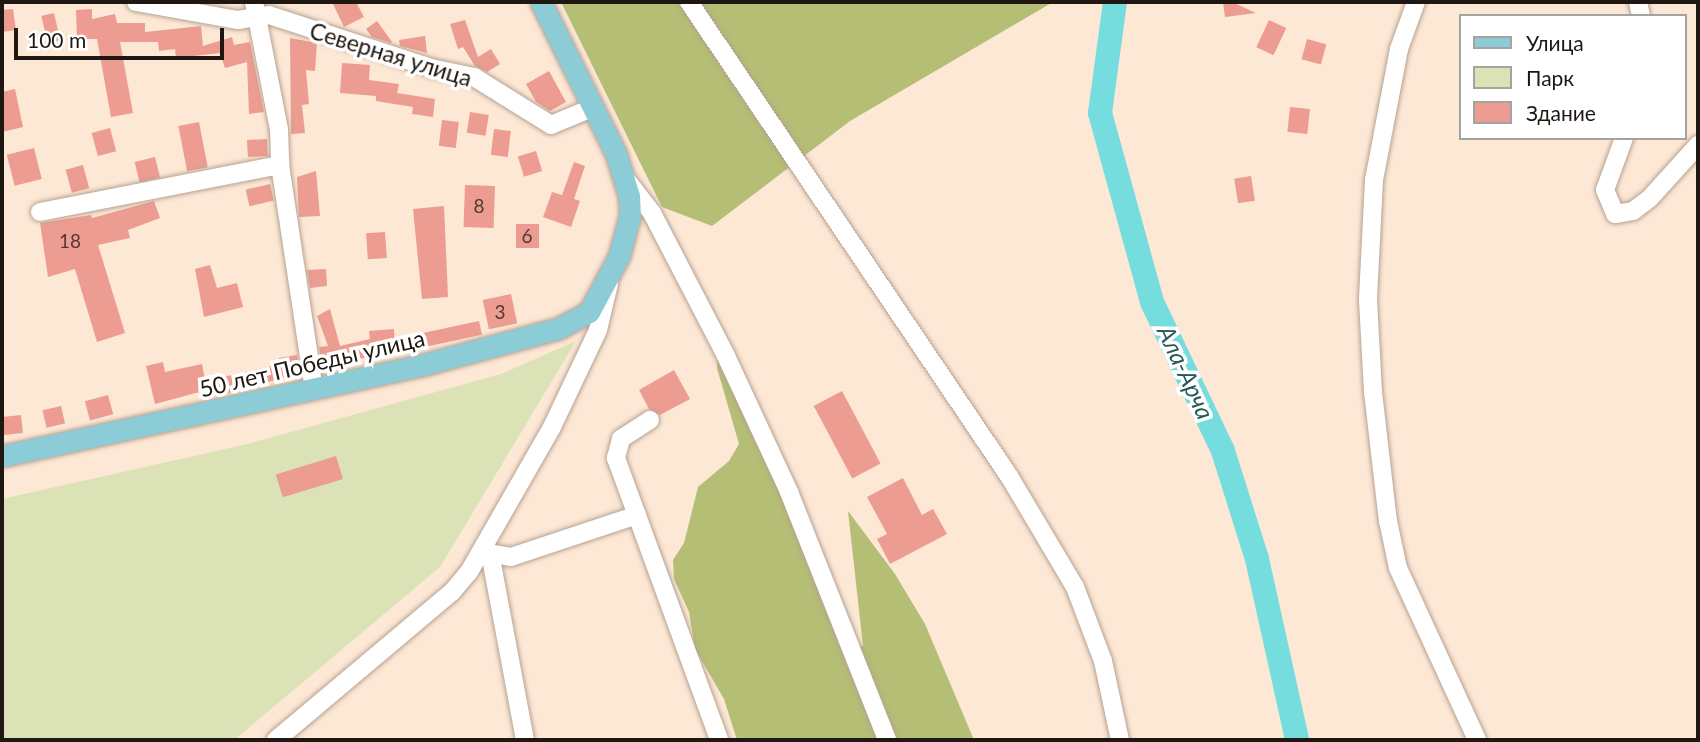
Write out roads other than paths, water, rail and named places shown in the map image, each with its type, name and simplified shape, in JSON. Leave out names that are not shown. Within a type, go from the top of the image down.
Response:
[{"type":"main road","name":"50 лет Победы улица","points":[[2,456],[314,390],[559,328],[589,312],[611,277],[630,215],[625,178],[541,2]]},
{"type":"street","name":"Северная улица","points":[[136,2],[238,20],[256,9],[431,68],[474,77],[551,125],[592,108]]},
{"type":"street","points":[[689,2],[1009,476],[1075,587],[1103,661],[1120,740]]},
{"type":"street","points":[[1416,2],[1396,62],[1374,180],[1368,300],[1373,392],[1388,521],[1398,568],[1477,740]]},
{"type":"street","points":[[256,9],[279,129],[280,165],[314,390]]},
{"type":"street","points":[[1623,140],[1605,190],[1615,214],[1633,211],[1650,198],[1698,145]]},
{"type":"street","points":[[40,212],[280,165]]},
{"type":"street","points":[[625,178],[652,213],[726,356],[789,492],[887,740]]},
{"type":"street","points":[[276,740],[452,592],[486,552],[552,427],[598,330],[611,277]]},
{"type":"street","points":[[650,420],[621,439],[615,449],[719,740]]},
{"type":"street","points":[[486,552],[510,557],[637,515]]},
{"type":"street","points":[[486,552],[525,740]]},
{"type":"waterway","name":"Ала-Арча","points":[[1115,2],[1100,113],[1152,302],[1223,451],[1257,559],[1297,740]]}]
